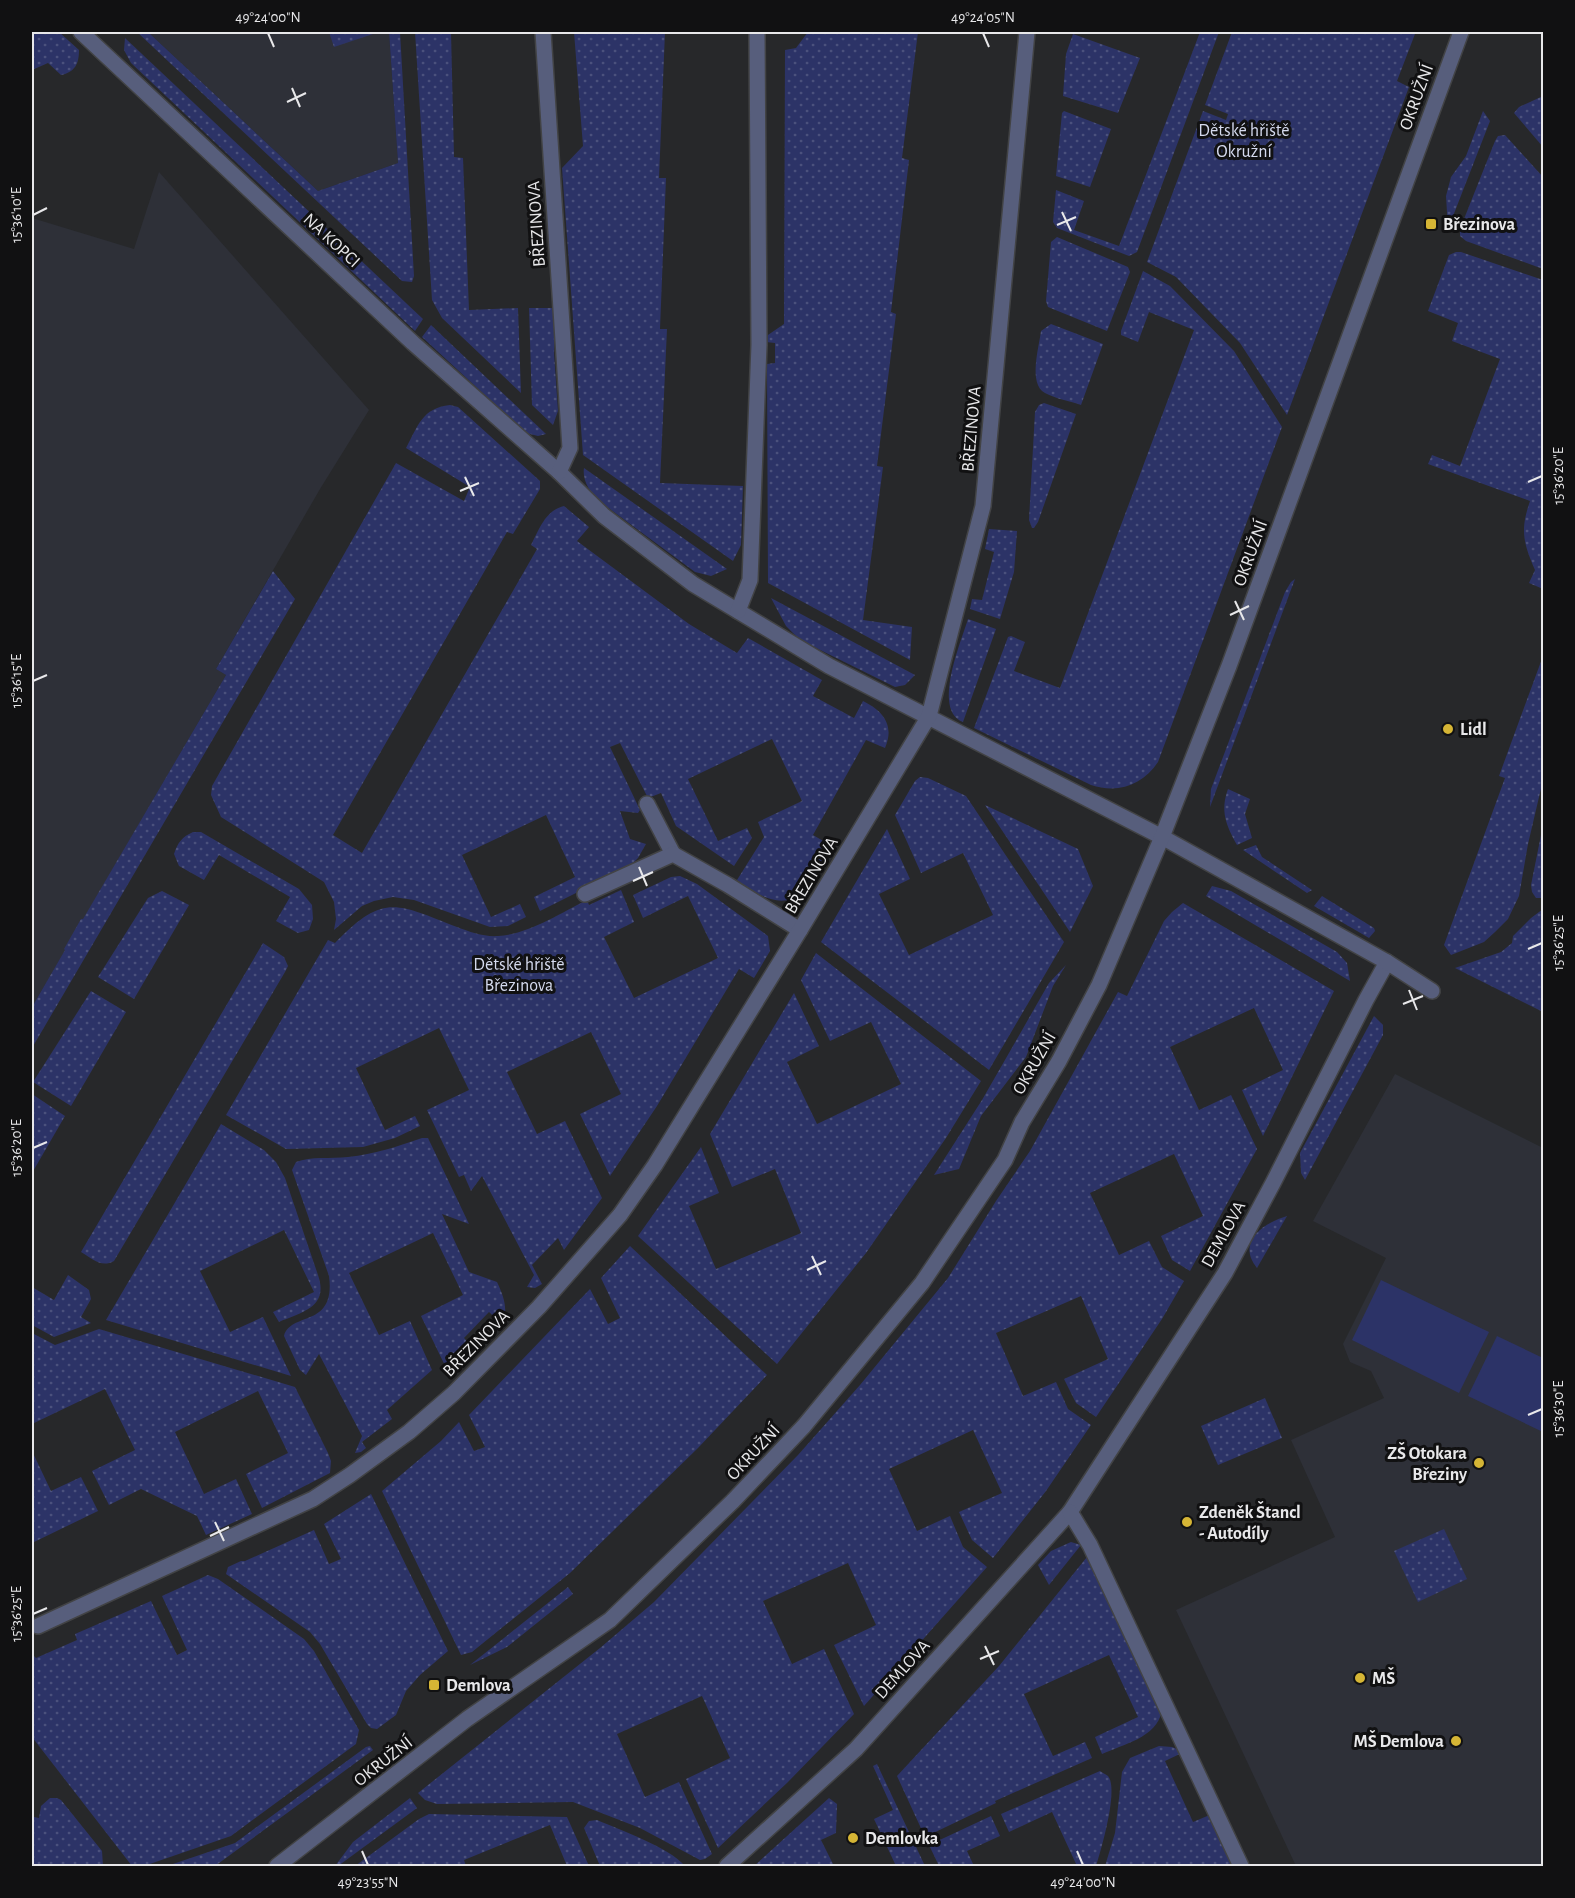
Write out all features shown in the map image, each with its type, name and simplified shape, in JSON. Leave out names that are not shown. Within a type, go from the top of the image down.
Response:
[{"type":"street","name":"NA KOPCI","points":[[81,32],[413,343],[560,472]]},
{"type":"street","name":"BŘEZINOVA","points":[[543,32],[570,448],[560,472]]},
{"type":"street","points":[[738,611],[750,580],[759,345],[757,32]]},
{"type":"street","name":"BŘEZINOVA","points":[[38,1626],[313,1499],[408,1432],[454,1393],[539,1307],[620,1215],[655,1165],[929,716],[983,506],[1027,32]]},
{"type":"street","name":"OKRUŽNÍ","points":[[277,1866],[467,1719],[610,1620],[733,1501],[804,1426],[922,1283],[1005,1160],[1022,1122],[1059,1061],[1099,985],[1162,837],[1229,666],[1461,32]]},
{"type":"street","points":[[560,472],[603,516],[693,584],[829,666],[1162,837],[1387,962],[1432,991]]},
{"type":"street","points":[[585,894],[673,854],[647,804]]},
{"type":"street","name":"BŘEZINOVA","points":[[673,854],[800,930]]},
{"type":"street","name":"DEMLOVA","points":[[727,1866],[856,1749],[1070,1512],[1225,1273],[1387,962]]},
{"type":"street","points":[[1070,1512],[1090,1545],[1241,1866]]},
{"type":"shaded area","points":[[148,32],[389,32],[398,163],[318,191]]},
{"type":"shaded area","points":[[159,172],[369,410],[320,489],[216,669],[226,675],[32,1007],[32,218],[134,249]]},
{"type":"shaded area","points":[[1395,1074],[1543,1148],[1543,1866],[1296,1866],[1176,1610],[1335,1537],[1291,1440],[1384,1398],[1371,1371],[1350,1362],[1343,1344],[1386,1258],[1313,1221]]},
{"type":"green space","points":[[32,32],[59,32],[79,50],[77,63],[73,69],[61,75],[48,63],[32,70]]},
{"type":"green space","points":[[137,32],[148,32],[318,191],[398,163],[389,32],[400,32],[414,276],[412,282],[402,281]]},
{"type":"green space","points":[[329,32],[379,32],[334,47]]},
{"type":"green space","points":[[415,32],[451,32],[454,157],[463,158],[469,310],[518,308],[521,393],[442,318],[432,300]]},
{"type":"green space","points":[[574,32],[665,32],[659,178],[666,178],[660,329],[667,329],[660,483],[743,486],[741,545],[733,561],[583,455],[562,168],[583,146]]},
{"type":"green space","points":[[808,32],[918,32],[902,158],[909,160],[891,312],[896,314],[877,466],[883,467],[863,620],[912,627],[910,660],[768,583],[767,364],[775,363],[775,343],[766,342],[765,337],[784,324],[785,50],[796,48]]},
{"type":"green space","points":[[1200,32],[1219,32],[1137,252],[1129,256],[1057,228],[1053,222],[1056,190],[1084,201],[1074,230],[1119,246]]},
{"type":"green space","name":"Dětské hřiště Okružní","points":[[1232,32],[1413,32],[1415,34],[1397,81],[1409,87],[1287,415],[1240,343],[1176,277],[1147,262],[1203,111],[1226,120],[1228,114],[1205,105]]},
{"type":"green space","points":[[1073,34],[1140,58],[1118,113],[1063,96],[1066,54]]},
{"type":"green space","points":[[125,38],[423,319],[415,331],[131,63],[124,50]]},
{"type":"green space","points":[[1543,96],[1543,147],[1514,113],[1519,107]]},
{"type":"green space","points":[[1064,111],[1111,129],[1090,187],[1056,176]]},
{"type":"green space","points":[[1483,111],[1490,121],[1448,229],[1446,196],[1451,177],[1466,156]]},
{"type":"green space","points":[[1505,135],[1543,177],[1543,269],[1466,241],[1460,236],[1460,229],[1495,141],[1498,136]]},
{"type":"green space","points":[[1057,237],[1128,267],[1130,272],[1107,331],[1048,307],[1046,301],[1051,242]]},
{"type":"green space","points":[[1456,252],[1543,280],[1543,589],[1529,583],[1535,570],[1524,536],[1530,501],[1428,464],[1432,455],[1460,466],[1500,359],[1452,341],[1458,323],[1428,311],[1449,255]]},
{"type":"green space","points":[[1143,271],[1170,286],[1234,351],[1282,427],[1158,762],[1145,777],[1129,786],[1101,788],[974,728],[1008,637],[1011,636],[1025,642],[1014,671],[1060,688],[1194,330],[1149,312],[1138,342],[1121,335]]},
{"type":"green space","points":[[529,308],[556,308],[554,353],[558,411],[553,425],[532,405]]},
{"type":"green space","points":[[1051,324],[1103,344],[1081,405],[1045,393],[1037,382],[1036,365],[1041,331]]},
{"type":"green space","points":[[431,325],[546,434],[538,436],[526,433],[422,337]]},
{"type":"green space","points":[[1044,403],[1076,414],[1038,522],[1032,528],[1029,520],[1035,412],[1039,405]]},
{"type":"green space","points":[[450,405],[458,407],[540,481],[540,489],[513,534],[507,532],[333,835],[362,853],[537,549],[531,545],[540,527],[552,512],[564,506],[589,527],[577,541],[689,624],[737,653],[748,638],[822,680],[813,696],[854,718],[863,701],[876,709],[885,720],[889,732],[885,748],[866,740],[813,835],[830,845],[811,881],[797,897],[779,901],[770,899],[737,880],[764,837],[758,822],[802,801],[772,739],[688,779],[718,841],[747,828],[752,838],[734,866],[676,826],[661,793],[648,798],[620,743],[610,747],[640,810],[638,813],[620,811],[630,839],[646,844],[630,866],[540,911],[534,897],[575,877],[546,815],[462,855],[491,917],[520,904],[526,917],[508,926],[490,927],[414,900],[393,897],[362,906],[334,930],[336,919],[334,902],[324,882],[221,817],[211,795],[212,786],[396,463],[464,501],[470,487],[406,448],[427,414]]},
{"type":"green space","points":[[584,468],[727,569],[711,576],[695,572],[599,501],[587,486]]},
{"type":"green space","points":[[989,529],[1017,531],[1014,572],[1000,619],[970,609],[972,599],[982,600],[994,552],[985,549]]},
{"type":"green space","points":[[273,571],[295,599],[32,1048],[32,1007],[81,919],[226,675],[216,669]]},
{"type":"green space","points":[[1295,579],[1210,807],[1211,789],[1285,592]]},
{"type":"green space","points":[[771,598],[915,675],[905,685],[895,687],[800,640],[786,626]]},
{"type":"green space","points":[[968,619],[996,629],[963,722],[954,715],[949,690],[955,659]]},
{"type":"green space","points":[[1543,656],[1543,780],[1519,896],[1508,919],[1484,942],[1451,955],[1444,945],[1505,778],[1499,776]]},
{"type":"green space","points":[[920,777],[928,778],[966,796],[1064,942],[989,1070],[821,942],[887,829],[910,879],[879,894],[909,955],[993,915],[963,853],[921,873],[895,815],[915,781]]},
{"type":"green space","points":[[1228,789],[1250,799],[1245,814],[1252,838],[1237,845],[1225,818],[1224,804]]},
{"type":"green space","points":[[985,805],[1078,849],[1093,886],[1070,932]]},
{"type":"green space","points":[[1543,825],[1543,898],[1536,898],[1531,885]]},
{"type":"green space","points":[[193,832],[201,832],[299,889],[312,905],[313,919],[309,930],[298,933],[276,921],[290,897],[219,855],[204,880],[179,866],[174,854],[183,838]]},
{"type":"green space","points":[[1256,845],[1262,857],[1312,890],[1307,893],[1243,850]]},
{"type":"green space","name":"Dětské hřiště Březinova","points":[[680,876],[697,884],[768,936],[770,951],[754,978],[739,969],[657,1106],[610,1176],[580,1114],[621,1094],[591,1032],[507,1072],[537,1134],[565,1121],[602,1198],[564,1250],[558,1238],[532,1265],[542,1284],[535,1288],[527,1287],[534,1275],[482,1176],[471,1191],[464,1175],[459,1177],[427,1110],[469,1090],[439,1028],[356,1068],[385,1130],[415,1116],[420,1126],[395,1138],[363,1147],[286,1149],[226,1115],[328,940],[335,943],[366,916],[379,909],[392,907],[405,909],[472,932],[498,936],[532,928],[587,900],[589,905],[621,890],[634,922],[604,937],[634,998],[718,958],[688,896],[643,918],[633,895],[671,877]]},
{"type":"green space","points":[[1212,886],[1231,891],[1337,952],[1347,963],[1350,981],[1206,896]]},
{"type":"green space","points":[[162,891],[189,905],[134,999],[98,977],[148,898]]},
{"type":"green space","points":[[1322,896],[1374,928],[1375,931],[1369,938],[1314,906]]},
{"type":"green space","points":[[1183,903],[1334,991],[1263,1136],[1242,1090],[1283,1070],[1254,1008],[1170,1047],[1199,1110],[1231,1095],[1257,1149],[1190,1271],[1172,1260],[1161,1236],[1203,1216],[1174,1154],[1090,1193],[1119,1255],[1149,1241],[1162,1267],[1184,1281],[1162,1319],[1096,1417],[1076,1403],[1064,1379],[1108,1359],[1081,1296],[996,1333],[1023,1396],[1056,1382],[1068,1409],[1091,1425],[1046,1491],[993,1558],[972,1540],[959,1512],[1002,1493],[973,1430],[889,1469],[917,1531],[950,1516],[963,1547],[987,1567],[864,1706],[834,1645],[876,1625],[848,1563],[763,1601],[792,1664],[824,1649],[854,1714],[788,1782],[718,1848],[686,1779],[730,1758],[702,1696],[617,1734],[645,1797],[679,1782],[712,1854],[705,1859],[700,1860],[640,1828],[573,1802],[437,1804],[425,1800],[418,1793],[654,1602],[798,1455],[860,1385],[948,1278],[1030,1151],[1118,992],[1127,996],[1164,921]]},
{"type":"green space","points":[[1543,909],[1543,1012],[1455,968],[1501,952],[1512,943],[1513,936]]},
{"type":"green space","points":[[263,943],[284,957],[288,966],[285,972],[114,1261],[105,1264],[93,1260],[81,1252]]},
{"type":"green space","points":[[816,953],[981,1081],[946,1138],[866,1253],[777,1364],[638,1236],[701,1147],[719,1193],[689,1206],[716,1269],[801,1233],[775,1169],[732,1187],[710,1134],[794,993],[819,1046],[787,1062],[817,1124],[901,1084],[871,1022],[830,1041],[801,980]]},
{"type":"green space","points":[[1066,965],[1053,986],[1026,1057],[981,1116],[959,1169],[934,1175],[982,1100],[1049,983]]},
{"type":"green space","points":[[91,991],[126,1012],[71,1106],[33,1082]]},
{"type":"green space","points":[[1374,1016],[1383,1025],[1383,1035],[1305,1180],[1301,1173],[1300,1153]]},
{"type":"green space","points":[[32,1094],[65,1116],[32,1173]]},
{"type":"green space","points":[[221,1124],[264,1150],[276,1162],[285,1178],[318,1275],[320,1294],[312,1307],[279,1322],[273,1312],[314,1292],[284,1230],[200,1271],[230,1332],[263,1317],[291,1376],[106,1320]]},
{"type":"green space","points":[[428,1138],[469,1224],[442,1214],[469,1272],[497,1282],[504,1303],[503,1325],[489,1312],[464,1338],[476,1351],[450,1376],[421,1316],[463,1295],[433,1233],[349,1273],[379,1335],[410,1321],[432,1370],[387,1410],[392,1419],[362,1442],[366,1448],[355,1453],[362,1436],[319,1354],[306,1375],[300,1370],[284,1336],[288,1328],[320,1312],[326,1304],[329,1293],[329,1276],[292,1170],[296,1162],[302,1160],[367,1154]]},
{"type":"green space","points":[[1287,1216],[1257,1268],[1251,1259],[1249,1250],[1255,1235],[1269,1223]]},
{"type":"green space","points":[[630,1246],[767,1375],[698,1448],[570,1573],[472,1652],[461,1655],[382,1491],[441,1441],[459,1422],[474,1451],[485,1447],[469,1415],[590,1289],[608,1324],[620,1318],[601,1278]]},
{"type":"green space","points":[[68,1275],[89,1290],[91,1299],[81,1317],[91,1323],[54,1337],[32,1325],[32,1287],[54,1300]]},
{"type":"green space","points":[[1381,1280],[1489,1332],[1459,1393],[1352,1340]]},
{"type":"green space","points":[[99,1329],[295,1387],[328,1453],[331,1461],[330,1473],[262,1508],[246,1474],[288,1453],[258,1391],[175,1432],[204,1494],[236,1479],[252,1514],[206,1535],[197,1516],[141,1489],[109,1505],[92,1471],[135,1450],[105,1389],[32,1424],[32,1333],[55,1345]]},
{"type":"green space","points":[[1497,1336],[1543,1358],[1543,1432],[1468,1396]]},
{"type":"green space","points":[[1265,1398],[1282,1438],[1218,1465],[1201,1426]]},
{"type":"green space","points":[[32,1451],[51,1491],[81,1477],[98,1511],[32,1543]]},
{"type":"green space","points":[[371,1494],[448,1651],[420,1675],[406,1691],[396,1715],[377,1729],[367,1724],[320,1644],[310,1632],[226,1574],[228,1567],[314,1530],[329,1564],[341,1559],[324,1524]]},
{"type":"green space","points":[[1444,1529],[1467,1579],[1418,1602],[1394,1551]]},
{"type":"green space","points":[[1071,1542],[1081,1545],[1049,1585],[1038,1565],[1051,1551]]},
{"type":"green space","points":[[1091,1552],[1162,1711],[1159,1720],[1153,1728],[1138,1739],[1102,1754],[1095,1737],[1138,1717],[1109,1655],[1024,1694],[1053,1756],[1085,1742],[1092,1758],[995,1801],[996,1803],[925,1837],[897,1776],[999,1666]]},
{"type":"green space","points":[[208,1575],[218,1579],[304,1639],[314,1651],[359,1730],[356,1744],[231,1836],[144,1866],[132,1866],[32,1737],[32,1654],[36,1658],[77,1640],[75,1634],[151,1601],[177,1655],[187,1650],[162,1596]]},
{"type":"green space","points":[[568,1587],[573,1594],[507,1647],[470,1665]]},
{"type":"green space","points":[[370,1746],[373,1750],[215,1866],[167,1866],[235,1843]]},
{"type":"green space","points":[[1159,1746],[1172,1747],[1184,1752],[1165,1761],[1193,1822],[1212,1814],[1236,1866],[1105,1866],[1115,1833],[1122,1772],[1130,1758]]},
{"type":"green space","points":[[877,1764],[925,1866],[896,1866],[874,1819],[893,1810],[873,1766]]},
{"type":"green space","points":[[1100,1771],[1108,1776],[1111,1793],[1108,1820],[1096,1866],[1077,1866],[1052,1812],[1009,1832],[1001,1814]]},
{"type":"green space","points":[[50,1798],[61,1800],[102,1851],[103,1866],[32,1866],[34,1817],[39,1818],[41,1806]]},
{"type":"green space","points":[[410,1798],[417,1808],[335,1866],[353,1842]]},
{"type":"green space","points":[[829,1798],[837,1804],[836,1833],[821,1840],[834,1866],[754,1866]]},
{"type":"green space","points":[[429,1814],[567,1817],[589,1866],[567,1866],[550,1825],[464,1860],[466,1866],[355,1866]]},
{"type":"green space","points":[[991,1816],[1000,1836],[967,1851],[974,1866],[939,1866],[929,1845]]},
{"type":"green space","points":[[597,1820],[668,1852],[685,1866],[600,1866],[584,1828],[589,1821]]},
{"type":"place","name":"Březinova","points":[[1431,224]]},
{"type":"place","name":"Lidl","points":[[1448,729]]},
{"type":"place","name":"ZŠ Otokara Březiny","points":[[1479,1463]]},
{"type":"place","name":"Zdeněk Štancl - Autodíly","points":[[1187,1522]]},
{"type":"place","name":"MŠ","points":[[1360,1678]]},
{"type":"place","name":"Demlova","points":[[434,1685]]},
{"type":"place","name":"MŠ Demlova","points":[[1456,1741]]},
{"type":"place","name":"Demlovka","points":[[853,1838]]}]
